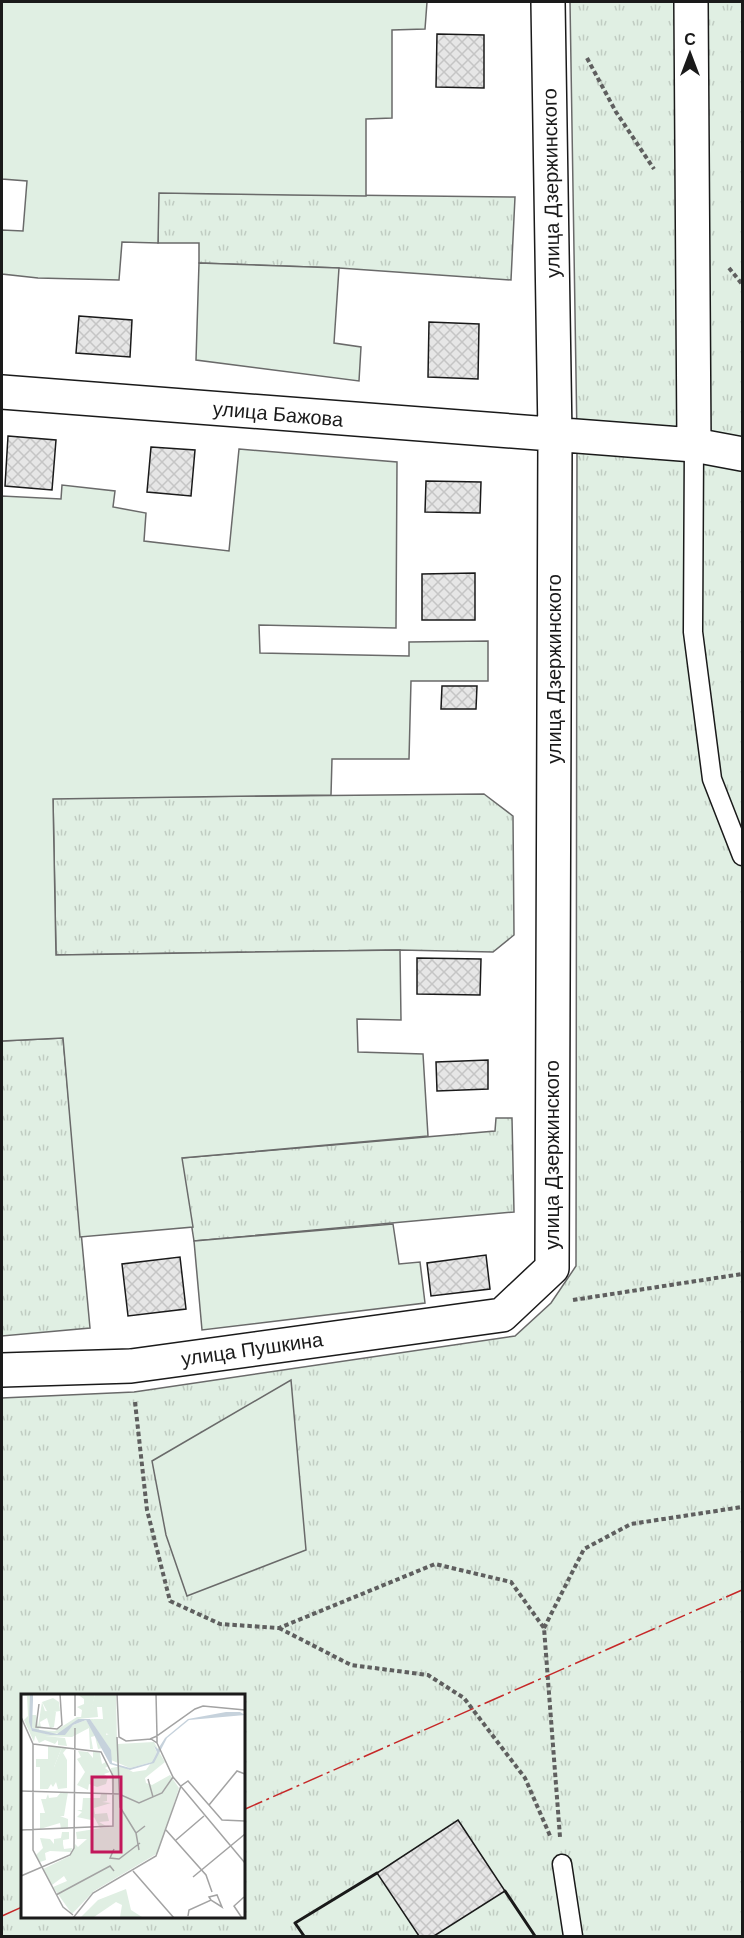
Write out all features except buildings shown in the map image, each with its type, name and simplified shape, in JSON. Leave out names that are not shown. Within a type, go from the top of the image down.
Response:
[{"type":"street","name":"улица Дзержинского","points":[[502,1315],[552,1268],[555,436],[548,2]]},
{"type":"street","points":[[691,2],[694,445]]},
{"type":"street","name":"улица Бажова","points":[[2,392],[694,445],[742,454]]},
{"type":"street","name":"улица Пушкина","points":[[2,1370],[131,1366],[502,1315]]},
{"type":"lane","points":[[694,445],[693,632],[712,779],[742,856]]},
{"type":"lane","points":[[562,1864],[573,1936]]},
{"type":"path","points":[[586,55],[616,112],[654,170]]},
{"type":"path","points":[[693,227],[742,284]]},
{"type":"path","points":[[562,1302],[742,1274]]},
{"type":"path","points":[[131,1366],[147,1510],[170,1601],[220,1624],[279,1628],[351,1665],[428,1675],[464,1698],[525,1778],[562,1864]]},
{"type":"path","points":[[562,1864],[544,1628],[584,1549],[631,1524],[742,1507]]},
{"type":"path","points":[[279,1628],[435,1564],[511,1582],[544,1628]]},
{"type":"green space","points":[[2,2],[427,2],[425,29],[392,30],[392,118],[366,119],[366,196],[159,193],[158,243],[122,242],[119,280],[38,278],[2,274],[2,230],[23,231],[27,181],[2,179]]},
{"type":"green space","points":[[570,2],[742,2],[742,1936],[2,1936],[2,1398],[134,1392],[515,1336],[551,1303],[576,1266],[577,437]]},
{"type":"green space","points":[[158,193],[515,197],[511,280],[339,268],[199,263],[199,243],[158,243]]},
{"type":"green space","points":[[199,263],[339,268],[334,343],[361,347],[359,381],[196,360]]},
{"type":"green space","points":[[239,449],[397,462],[396,628],[259,625],[260,653],[409,656],[409,642],[488,641],[488,681],[411,681],[409,759],[332,759],[331,795],[53,799],[56,955],[400,950],[401,1020],[357,1019],[358,1052],[423,1054],[428,1136],[182,1158],[193,1227],[80,1237],[63,1038],[2,1041],[2,496],[61,499],[62,485],[115,491],[113,507],[146,513],[144,541],[229,551]]},
{"type":"green space","points":[[484,794],[513,816],[514,935],[493,952],[400,950],[56,955],[53,798]]},
{"type":"green space","points":[[63,1038],[90,1328],[2,1336],[2,1041]]},
{"type":"green space","points":[[496,1118],[512,1118],[514,1212],[194,1241],[181,1158],[495,1131]]},
{"type":"green space","points":[[393,1224],[399,1264],[420,1262],[425,1303],[202,1330],[194,1241]]},
{"type":"green space","points":[[291,1380],[306,1550],[187,1596],[166,1535],[152,1461]]},
{"type":"wall","points":[[304,1936],[295,1923],[377,1873]]},
{"type":"wall","points":[[505,1891],[535,1936]]},
{"type":"power","points":[[244,1810],[742,1590]]},
{"type":"power","points":[[2,1916],[21,1907]]}]
